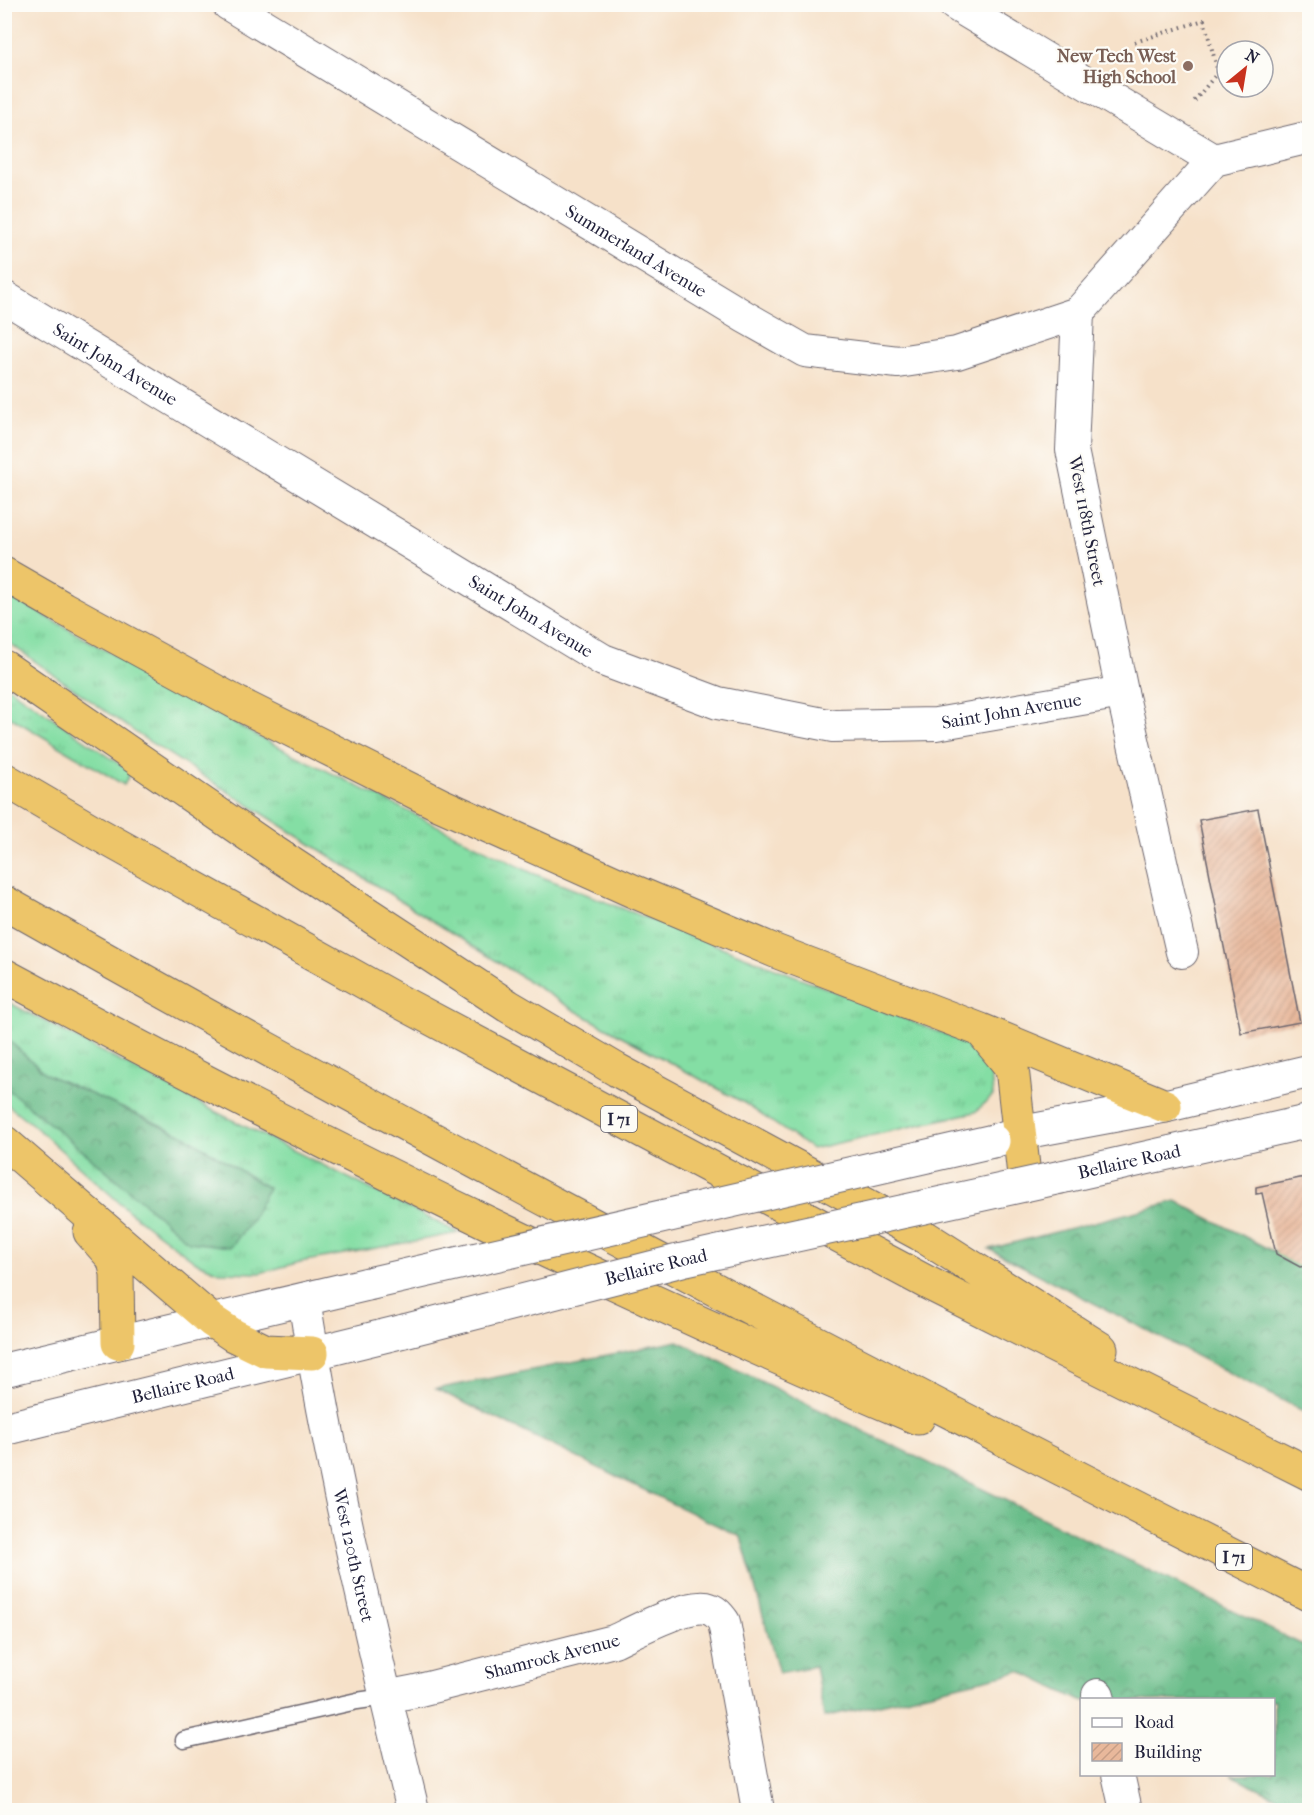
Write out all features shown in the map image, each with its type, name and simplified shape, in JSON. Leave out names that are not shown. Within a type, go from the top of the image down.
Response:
[{"type":"highway","points":[[4,574],[239,704],[439,804],[633,891],[775,951],[981,1030],[1165,1106]]},
{"type":"highway","points":[[4,667],[272,851],[508,1006],[616,1070],[920,1234],[1244,1441]]},
{"type":"highway","name":"I 71","points":[[4,779],[401,1003],[928,1283],[1310,1474]]},
{"type":"highway","name":"I 71","points":[[4,902],[226,1028],[741,1305],[1310,1595]]},
{"type":"highway","points":[[4,975],[167,1063],[439,1201],[735,1339],[1158,1519]]},
{"type":"highway","points":[[981,1030],[1012,1068],[1006,1137],[1025,1184]]},
{"type":"highway","points":[[4,1142],[212,1321],[233,1335],[267,1351],[312,1353]]},
{"type":"highway","points":[[39,1171],[113,1258],[119,1283],[118,1343]]},
{"type":"street","name":"Summerland Avenue","points":[[228,4],[805,351],[897,362],[957,353],[1077,313]]},
{"type":"street","points":[[954,4],[1214,160]]},
{"type":"street","points":[[1077,313],[1214,160],[1310,137]]},
{"type":"street","name":"Saint John Avenue","points":[[4,297],[603,660],[718,703],[833,726],[936,724],[1122,692]]},
{"type":"street","name":"West 118th Street","points":[[1077,313],[1072,450],[1122,692],[1182,952]]},
{"type":"street","points":[[4,1370],[1006,1137],[1165,1106],[1310,1071]]},
{"type":"street","name":"Bellaire Road","points":[[4,1429],[682,1260],[1310,1121]]},
{"type":"street","name":"West 120th Street","points":[[304,1299],[320,1398],[385,1696],[413,1810]]},
{"type":"street","name":"Shamrock Avenue","points":[[385,1696],[416,1691],[614,1641],[695,1608],[712,1610],[724,1622],[758,1810]]},
{"type":"street","points":[[1118,1776],[1126,1810]]},
{"type":"lane","name":"Shamrock Avenue","points":[[184,1740],[385,1696]]},
{"type":"path","points":[[1135,42],[1204,20],[1218,72],[1192,104]]},
{"type":"green space","points":[[5,593],[255,735],[532,873],[959,1040],[990,1063],[993,1096],[975,1112],[812,1149],[744,1103],[574,1010],[142,737],[5,640]]},
{"type":"green space","points":[[5,685],[131,772],[124,785],[5,714]]},
{"type":"green space","points":[[4,1000],[214,1111],[459,1233],[300,1262],[260,1273],[220,1272],[196,1262],[131,1213],[32,1124],[5,1103]]},
{"type":"green space","points":[[4,1036],[46,1074],[187,1137],[268,1188],[251,1221],[231,1247],[189,1242],[5,1087]]},
{"type":"green space","points":[[1176,1201],[1309,1270],[1309,1414],[989,1249]]},
{"type":"green space","points":[[678,1341],[1309,1648],[1309,1810],[1304,1810],[1233,1776],[1275,1776],[1275,1698],[1080,1698],[1080,1701],[1020,1671],[824,1717],[815,1666],[779,1673],[741,1537],[436,1389]]},
{"type":"building","points":[[1258,809],[1300,1022],[1241,1033],[1199,820]]},
{"type":"building","points":[[1310,1176],[1310,1265],[1300,1267],[1276,1254],[1262,1193],[1256,1194],[1256,1187]]},
{"type":"place","name":"New Tech West High School","points":[[1188,66]]}]
